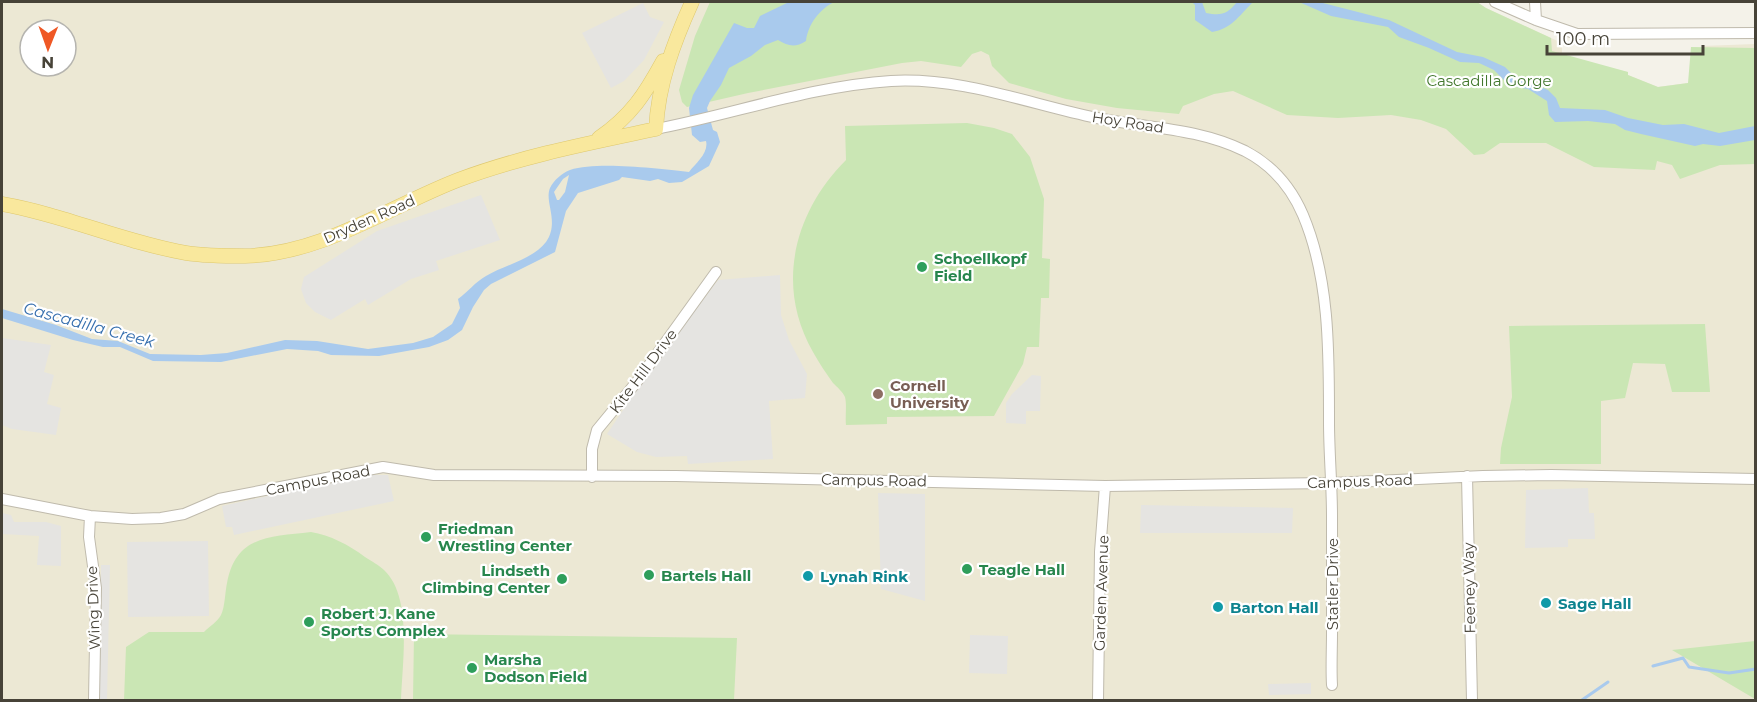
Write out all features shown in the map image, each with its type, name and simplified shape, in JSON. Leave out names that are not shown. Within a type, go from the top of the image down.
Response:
[{"type":"main road","name":"Dryden Road","points":[[593,142],[622,120],[649,87],[677,37],[692,2]]},
{"type":"main road","name":"Dryden Road","points":[[2,204],[64,218],[158,247],[189,254],[248,256],[278,252],[336,237],[418,196],[469,176],[537,156],[656,129],[661,92],[677,37]]},
{"type":"street","points":[[1495,2],[1571,33],[1585,35],[1755,33]]},
{"type":"street","points":[[1535,2],[1536,20]]},
{"type":"street","name":"Hoy Road","points":[[656,129],[852,85],[892,81],[934,82],[974,88],[1101,119],[1198,134],[1229,144],[1262,161],[1275,172],[1295,199],[1315,254],[1322,285],[1328,355],[1332,483]]},
{"type":"street","name":"Kite Hill Drive","points":[[592,477],[592,449],[597,430],[639,379],[716,272]]},
{"type":"street","name":"Campus Road","points":[[2,499],[90,516],[132,519],[178,516],[219,499],[379,467],[434,475],[676,476],[1105,486],[1332,483],[1551,474],[1755,479]]},
{"type":"street","name":"Feeney Way","points":[[1467,476],[1472,700]]},
{"type":"street","name":"Statler Drive","points":[[1332,483],[1332,685]]},
{"type":"street","name":"Garden Avenue","points":[[1098,700],[1100,552],[1105,486]]},
{"type":"street","name":"Wing Drive","points":[[90,516],[89,537],[96,588],[94,700]]},
{"type":"shaded area","name":"Cornell University","points":[[2,2],[1477,2],[1562,43],[1562,57],[1628,72],[1628,75],[1658,87],[1703,81],[1702,46],[1755,44],[1755,700],[2,700]]},
{"type":"shaded area","points":[[643,3],[650,17],[664,22],[644,60],[624,81],[611,88],[582,33]]},
{"type":"shaded area","points":[[481,195],[500,240],[436,261],[439,270],[411,279],[368,305],[365,299],[331,320],[315,312],[306,303],[301,289],[304,277],[377,231]]},
{"type":"shaded area","points":[[780,275],[781,315],[789,340],[807,374],[805,398],[769,401],[773,459],[688,464],[687,456],[656,457],[637,452],[607,434],[647,374],[718,280]]},
{"type":"shaded area","points":[[2,338],[51,345],[44,372],[54,375],[47,404],[61,408],[56,435],[12,429],[2,425]]},
{"type":"shaded area","points":[[1032,375],[1041,376],[1040,411],[1026,411],[1026,424],[1006,423],[1006,403]]},
{"type":"shaded area","points":[[363,475],[388,475],[394,501],[234,535],[232,527],[226,527],[222,506]]},
{"type":"shaded area","points":[[1588,488],[1589,513],[1594,513],[1595,539],[1568,539],[1568,547],[1525,548],[1526,490]]},
{"type":"shaded area","points":[[878,493],[925,494],[925,601],[881,589]]},
{"type":"shaded area","points":[[1141,505],[1293,508],[1292,533],[1140,533]]},
{"type":"shaded area","points":[[2,513],[11,515],[14,522],[46,522],[61,526],[61,566],[37,565],[39,536],[2,534]]},
{"type":"shaded area","points":[[208,541],[209,616],[128,617],[127,542]]},
{"type":"shaded area","points":[[101,565],[110,565],[107,700],[99,700]]},
{"type":"shaded area","points":[[970,635],[1008,636],[1007,674],[969,673]]},
{"type":"shaded area","points":[[1311,683],[1311,694],[1269,695],[1268,684]]},
{"type":"green space","name":"Cascadilla Gorge","points":[[710,2],[1477,2],[1551,38],[1552,51],[1628,72],[1628,75],[1658,87],[1688,83],[1691,47],[1755,48],[1755,164],[1720,165],[1680,179],[1672,165],[1657,161],[1655,170],[1594,167],[1546,143],[1500,143],[1484,154],[1474,155],[1446,129],[1421,120],[1391,115],[1338,118],[1287,115],[1233,91],[1214,94],[1183,106],[1179,114],[1117,108],[1066,99],[1009,83],[992,66],[989,55],[981,51],[972,54],[961,67],[921,61],[902,63],[687,107],[682,102],[679,90],[695,36]]},
{"type":"green space","name":"Schoellkopf Field","points":[[967,123],[1012,134],[1030,157],[1044,199],[1042,258],[1050,259],[1049,298],[1041,298],[1039,347],[1027,347],[1023,364],[994,416],[887,417],[887,424],[846,425],[845,397],[813,352],[801,327],[795,301],[793,276],[796,251],[803,226],[828,180],[846,160],[845,126]]},
{"type":"green space","points":[[1705,324],[1710,392],[1672,392],[1665,364],[1633,363],[1625,398],[1601,401],[1601,464],[1500,464],[1501,448],[1512,397],[1509,326]]},
{"type":"green space","name":"Robert J. Kane Sports Complex","points":[[311,532],[332,538],[352,548],[382,568],[393,582],[399,597],[404,632],[401,700],[124,700],[126,647],[149,632],[204,632],[221,615],[227,583],[238,555],[257,541],[282,535]]},
{"type":"green space","points":[[414,634],[737,638],[734,700],[413,700]]},
{"type":"green space","points":[[1755,641],[1755,699],[1672,650]]},
{"type":"water","points":[[789,2],[834,2],[816,18],[809,29],[806,41],[792,45],[778,40],[765,45],[729,68],[707,108],[713,130],[717,132],[720,142],[709,166],[682,182],[669,183],[658,179],[650,181],[622,177],[578,193],[566,211],[555,252],[491,284],[484,290],[473,307],[462,330],[448,340],[429,347],[379,356],[331,355],[318,351],[287,349],[221,362],[153,361],[120,347],[103,347],[73,340],[2,318],[2,309],[56,325],[92,339],[118,341],[150,354],[227,353],[285,340],[317,341],[368,349],[413,343],[433,337],[452,324],[460,308],[458,299],[478,281],[534,253],[546,242],[552,227],[550,188],[564,173],[582,167],[596,166],[689,172],[706,150],[706,141],[700,142],[692,135],[689,108],[693,95],[734,23],[754,28],[760,16]],"holes":[[[569,175],[565,192],[557,200],[554,192],[563,179]]]},
{"type":"water","points":[[1192,2],[1202,2],[1206,13],[1216,14],[1227,12],[1237,2],[1256,2],[1252,3],[1230,25],[1212,32],[1195,20],[1195,5]]},
{"type":"water","points":[[1299,2],[1319,2],[1389,20],[1457,52],[1483,57],[1505,67],[1513,75],[1548,90],[1556,98],[1560,108],[1605,110],[1628,118],[1663,125],[1684,124],[1719,133],[1755,126],[1755,140],[1720,146],[1703,144],[1695,146],[1625,130],[1615,124],[1588,121],[1555,122],[1549,115],[1547,101],[1528,89],[1506,82],[1494,70],[1479,63],[1460,62],[1399,37],[1388,27],[1331,16]]},
{"type":"waterway","points":[[1653,666],[1683,658],[1689,667],[1729,673],[1756,669]]},
{"type":"waterway","points":[[1582,700],[1608,682]]},
{"type":"place","name":"Schoellkopf Field","points":[[922,267]]},
{"type":"place","name":"Cornell University","points":[[878,394]]},
{"type":"place","name":"Friedman Wrestling Center","points":[[426,537]]},
{"type":"place","name":"Teagle Hall","points":[[967,569]]},
{"type":"place","name":"Bartels Hall","points":[[649,575]]},
{"type":"place","name":"Lynah Rink","points":[[808,576]]},
{"type":"place","name":"Lindseth Climbing Center","points":[[562,579]]},
{"type":"place","name":"Sage Hall","points":[[1546,603]]},
{"type":"place","name":"Barton Hall","points":[[1218,607]]},
{"type":"place","name":"Robert J. Kane Sports Complex","points":[[309,622]]},
{"type":"place","name":"Marsha Dodson Field","points":[[472,668]]},
{"type":"water label","name":"Cascadilla Creek","points":[[89,325]]}]
